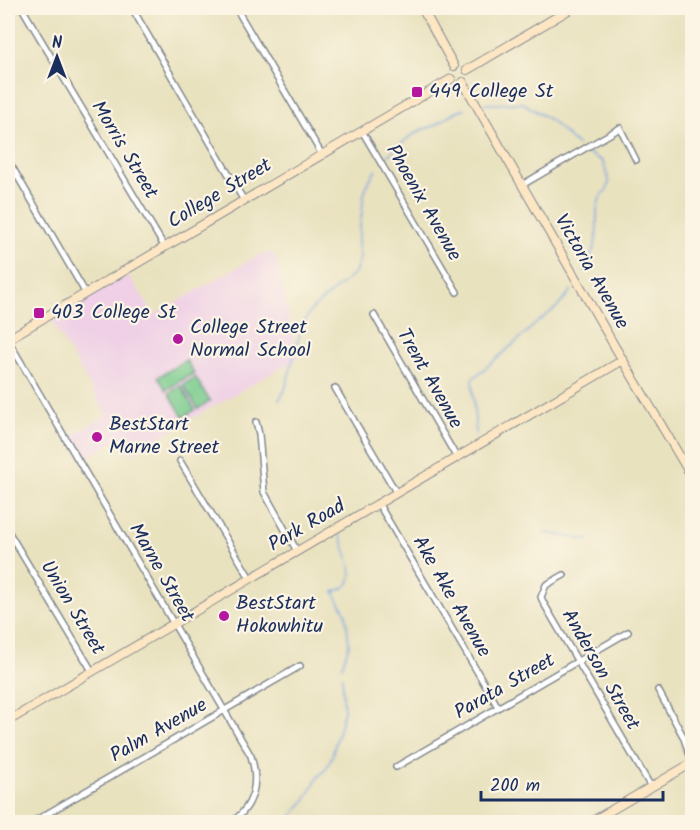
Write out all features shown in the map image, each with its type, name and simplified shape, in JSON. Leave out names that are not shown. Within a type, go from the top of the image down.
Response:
[{"type":"street","name":"Morris Street","points":[[22,8],[164,246]]},
{"type":"street","points":[[132,8],[243,199]]},
{"type":"street","points":[[236,8],[321,153]]},
{"type":"street","points":[[422,8],[454,66]]},
{"type":"street","points":[[467,70],[572,8]]},
{"type":"street","points":[[461,65],[467,70],[467,77],[463,82],[457,83],[451,79],[449,73],[454,66],[461,65]]},
{"type":"street","name":"College Street","points":[[8,340],[85,292],[451,79]]},
{"type":"street","name":"Victoria Avenue","points":[[463,82],[693,477]]},
{"type":"street","points":[[522,185],[620,128],[636,160]]},
{"type":"street","name":"Phoenix Avenue","points":[[362,131],[457,291]]},
{"type":"street","points":[[8,160],[85,292]]},
{"type":"street","name":"Trent Avenue","points":[[374,315],[457,458]]},
{"type":"street","name":"Marne Street","points":[[8,340],[251,756],[256,772],[256,785],[241,820],[232,822]]},
{"type":"street","name":"Park Road","points":[[8,721],[623,360]]},
{"type":"street","points":[[335,388],[396,492]]},
{"type":"street","points":[[256,422],[264,492],[297,551]]},
{"type":"street","points":[[180,460],[250,578]]},
{"type":"street","name":"Ake Ake Avenue","points":[[378,503],[498,708]]},
{"type":"street","name":"Union Street","points":[[8,531],[92,671]]},
{"type":"street","name":"Anderson Street","points":[[564,575],[546,585],[541,597],[651,787]]},
{"type":"street","name":"Parata Street","points":[[396,767],[628,632]]},
{"type":"street","name":"Palm Avenue","points":[[33,822],[300,666]]},
{"type":"street","points":[[591,822],[693,762],[683,736],[658,690]]},
{"type":"shaded area","name":"College Street Normal School","points":[[261,254],[275,255],[298,358],[130,454],[121,438],[86,458],[73,435],[107,415],[51,320],[128,274],[154,315]]},
{"type":"green space","points":[[186,360],[194,373],[166,390],[158,377]]},
{"type":"green space","points":[[195,377],[210,401],[198,409],[183,385]]},
{"type":"green space","points":[[181,386],[195,410],[183,417],[169,393]]},
{"type":"waterway","points":[[484,104],[523,103],[550,120],[578,146]]},
{"type":"waterway","points":[[387,156],[421,130],[434,126],[459,110],[465,109]]},
{"type":"waterway","points":[[584,271],[595,243],[599,200],[607,190],[609,181],[603,162],[587,152]]},
{"type":"waterway","points":[[279,400],[285,390],[302,325],[312,309],[355,273],[360,258],[358,242],[364,195],[367,184],[376,170]]},
{"type":"waterway","points":[[476,434],[472,379],[557,307],[571,290]]},
{"type":"waterway","points":[[545,533],[588,540]]},
{"type":"waterway","points":[[340,535],[351,574],[347,585],[334,592],[346,614],[349,645],[342,666]]},
{"type":"waterway","points":[[287,822],[306,799],[332,756],[344,711],[342,676]]},
{"type":"place","name":"449 College St","points":[[417,92]]},
{"type":"place","name":"403 College St","points":[[39,313]]},
{"type":"place","name":"College Street Normal School","points":[[178,339]]},
{"type":"place","name":"BestStart Marne Street","points":[[97,437]]},
{"type":"place","name":"BestStart Hokowhitu","points":[[224,616]]}]
